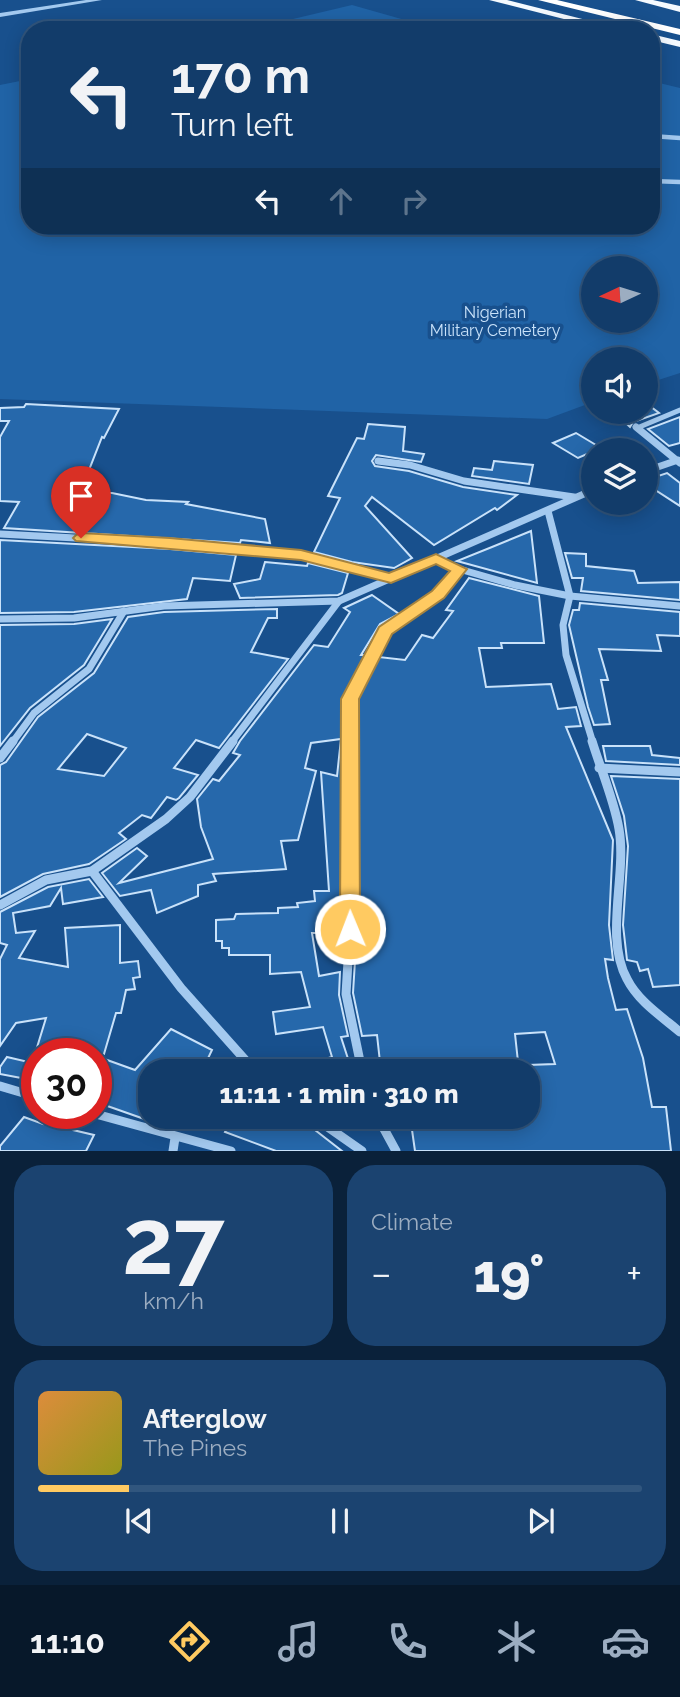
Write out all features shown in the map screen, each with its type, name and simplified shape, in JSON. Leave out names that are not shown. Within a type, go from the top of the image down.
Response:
[{"type":"highway","points":[[494,0],[583,21]]},
{"type":"highway","points":[[543,0],[633,21]]},
{"type":"highway","points":[[593,0],[680,20]]},
{"type":"highway","points":[[640,0],[680,9]]},
{"type":"highway","points":[[660,27],[680,32]]},
{"type":"highway","points":[[660,39],[680,44]]},
{"type":"street","points":[[0,15],[99,0]]},
{"type":"street","points":[[660,137],[680,138]]},
{"type":"street","points":[[660,181],[680,181]]},
{"type":"street","points":[[679,461],[635,427],[680,410]]},
{"type":"street","points":[[378,461],[410,465],[464,481],[575,497]]},
{"type":"street","points":[[658,467],[679,461]]},
{"type":"street","points":[[0,619],[74,618],[164,606],[339,601],[581,494]]},
{"type":"street","points":[[548,511],[570,596],[564,609],[562,631],[599,768],[619,829],[621,868],[615,935],[626,978],[646,1004],[680,1032]]},
{"type":"street","points":[[0,534],[170,542],[301,555],[391,579]]},
{"type":"street","points":[[436,559],[459,569],[515,585],[570,596],[680,606]]},
{"type":"street","points":[[360,1059],[346,994],[350,929],[350,699],[385,631],[438,595],[459,569]]},
{"type":"street","points":[[0,905],[46,880],[92,872],[166,819],[190,797],[339,601]]},
{"type":"street","points":[[0,758],[34,713],[89,669],[124,611]]},
{"type":"street","points":[[599,768],[680,772]]},
{"type":"street","points":[[92,872],[181,988],[244,1059]]},
{"type":"street","points":[[0,1086],[21,1092]]},
{"type":"street","points":[[112,1119],[231,1151]]},
{"type":"street","points":[[331,1129],[362,1151]]},
{"type":"street","points":[[384,1129],[396,1151]]},
{"type":"street","points":[[173,1151],[175,1138]]},
{"type":"green space","points":[[352,5],[408,21],[285,21]]},
{"type":"green space","name":"Nigerian Military Cemetery","points":[[21,81],[21,235],[660,235],[660,83],[680,88],[680,373],[658,380],[658,347],[581,347],[581,406],[547,419],[0,399],[0,85]]},
{"type":"building","points":[[26,404],[119,409],[104,438],[102,437],[80,493],[112,493],[146,500],[188,502],[186,504],[265,519],[270,543],[4,528],[19,502],[0,501],[0,437],[9,421],[0,421],[0,408],[24,407]]},
{"type":"building","points":[[680,417],[680,443],[669,446],[648,429]]},
{"type":"building","points":[[368,424],[405,427],[403,451],[424,454],[421,462],[376,455],[372,461],[375,466],[409,471],[463,487],[517,495],[497,510],[495,508],[434,545],[372,497],[365,506],[412,558],[394,568],[352,562],[314,552],[340,498],[328,496],[357,438],[364,439]]},
{"type":"building","points":[[576,433],[584,438],[581,438],[581,457],[578,458],[553,443]]},
{"type":"building","points":[[494,461],[533,465],[529,484],[472,476],[474,468],[492,470]]},
{"type":"building","points":[[667,473],[680,483],[680,506],[658,492],[658,476]]},
{"type":"building","points":[[531,531],[537,583],[457,561],[492,547]]},
{"type":"building","points":[[0,540],[236,555],[230,581],[193,578],[187,599],[74,612],[0,613]]},
{"type":"building","points":[[565,553],[586,554],[586,566],[634,571],[638,583],[680,582],[680,600],[581,591],[583,578],[572,578]]},
{"type":"building","points":[[265,562],[307,566],[308,563],[348,573],[342,593],[338,595],[240,598],[234,584],[260,579]]},
{"type":"building","points":[[469,578],[539,596],[544,643],[501,643],[502,648],[479,648],[486,687],[551,684],[558,709],[576,707],[581,726],[566,727],[613,840],[609,925],[613,960],[605,959],[608,978],[616,1010],[627,1009],[643,1058],[652,1107],[666,1107],[671,1151],[415,1151],[412,1129],[540,1129],[540,1065],[555,1064],[545,1032],[515,1034],[518,1059],[380,1059],[377,1035],[362,1036],[353,993],[357,929],[356,700],[379,657],[405,660],[422,635],[433,638],[453,611],[446,610]]},
{"type":"building","points":[[372,595],[399,614],[380,624],[361,655],[366,655],[344,698],[343,933],[312,933],[319,976],[340,972],[339,995],[348,1036],[341,1037],[348,1059],[325,1059],[332,1057],[323,1027],[276,1034],[273,1012],[310,1007],[301,972],[270,974],[270,955],[229,955],[229,948],[222,948],[222,941],[216,941],[216,920],[234,919],[236,914],[278,913],[278,908],[298,907],[297,903],[315,901],[314,891],[329,891],[321,772],[337,776],[341,739],[311,743],[305,768],[316,771],[298,840],[281,841],[286,869],[213,874],[216,881],[198,885],[198,896],[157,913],[151,890],[120,896],[102,873],[137,848],[147,856],[119,883],[213,859],[201,827],[197,799],[213,779],[219,781],[240,755],[233,753],[240,741],[314,645],[328,647],[350,612],[344,608]]},
{"type":"building","points":[[580,603],[680,612],[680,636],[657,635],[661,651],[599,649],[608,680],[601,680],[610,724],[594,725],[588,707],[569,625],[573,610],[579,610]]},
{"type":"building","points":[[277,609],[277,618],[268,618],[251,652],[288,659],[219,748],[196,740],[174,768],[198,775],[179,798],[176,800],[167,797],[151,818],[142,815],[119,833],[126,839],[89,864],[43,874],[0,897],[0,765],[6,762],[38,717],[94,673],[128,617],[164,612]],"holes":[[[87,734],[126,748],[104,776],[58,769]]]},
{"type":"building","points":[[112,619],[84,665],[30,708],[0,746],[0,625],[74,624]]},
{"type":"building","points":[[603,746],[650,746],[652,755],[680,758],[680,765],[606,761]]},
{"type":"building","points":[[611,776],[680,779],[680,985],[653,987],[648,969],[640,971],[637,962],[627,960],[623,925],[628,846],[624,816]]},
{"type":"building","points":[[89,879],[103,897],[63,904],[61,888],[50,906],[13,913],[16,933],[35,931],[19,958],[68,967],[65,928],[120,925],[120,963],[138,961],[140,977],[133,978],[135,989],[126,990],[121,1013],[116,1013],[109,1038],[40,1038],[46,1018],[16,1023],[0,1046],[0,959],[7,945],[0,943],[0,912],[48,887]]},
{"type":"building","points":[[171,1029],[212,1050],[208,1059],[145,1059]]},
{"type":"building","points":[[7,1057],[21,1060],[21,1078],[0,1074],[0,1067]]},
{"type":"building","points":[[112,1062],[135,1070],[138,1067],[138,1117],[112,1108]]},
{"type":"building","points":[[21,1121],[21,1129],[74,1129],[94,1135],[86,1151],[0,1151],[0,1146]]},
{"type":"building","points":[[227,1129],[314,1129],[342,1151],[276,1151],[225,1132]]},
{"type":"route","points":[[81,538],[170,542],[301,555],[391,579],[436,559],[459,569],[438,595],[385,631],[350,699],[350,929]]}]
